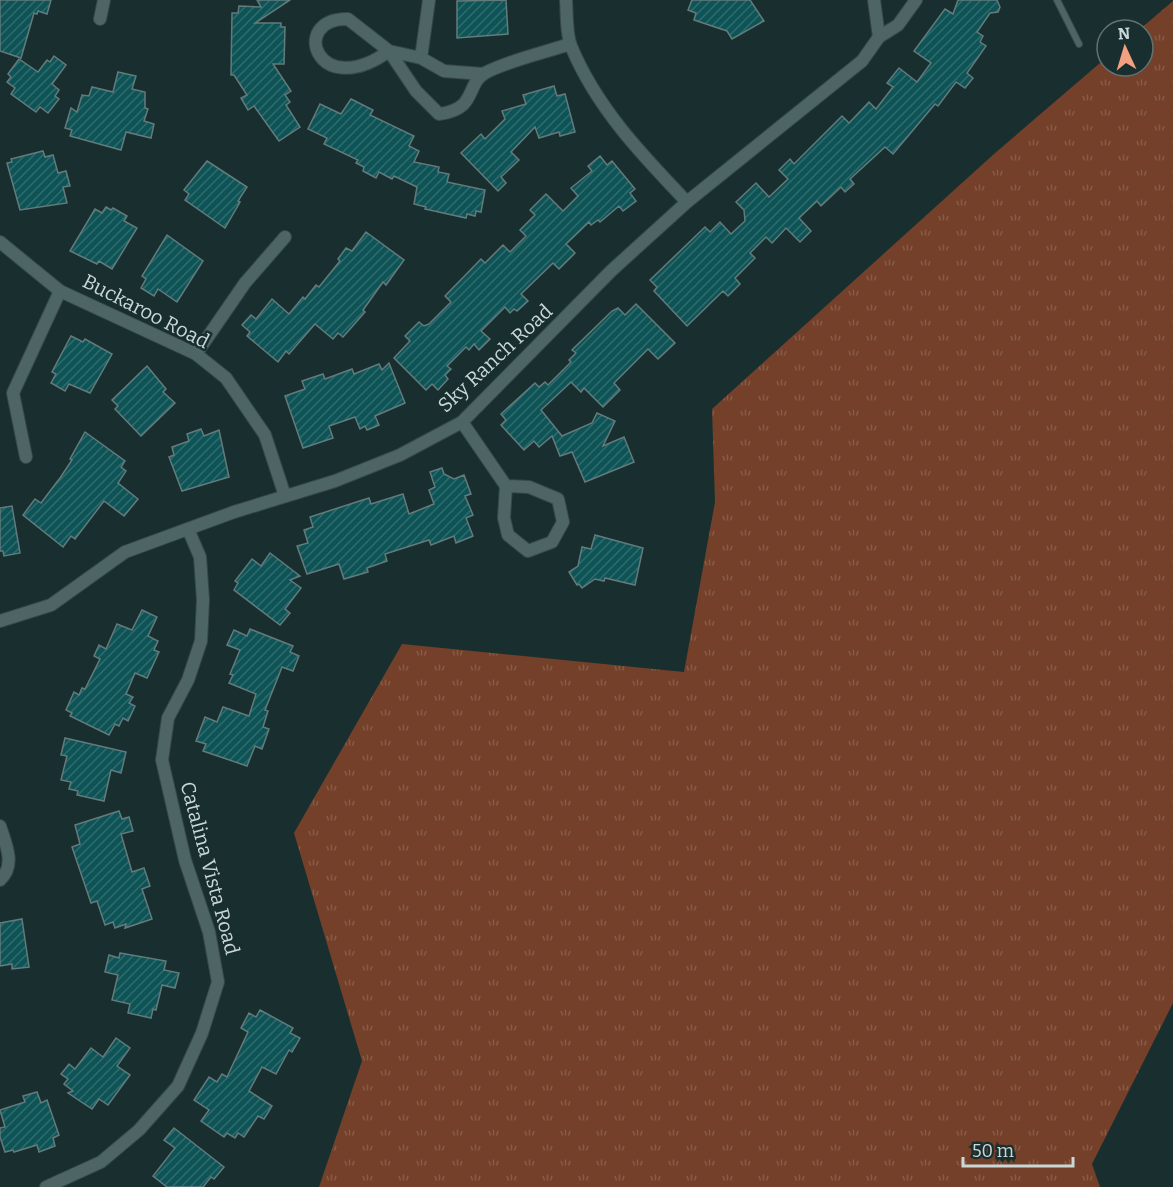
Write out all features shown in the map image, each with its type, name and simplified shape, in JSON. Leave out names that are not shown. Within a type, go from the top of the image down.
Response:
[{"type":"street","points":[[100,19],[104,0]]},
{"type":"street","points":[[421,58],[429,0]]},
{"type":"street","points":[[566,0],[570,44],[595,91],[631,144],[687,202]]},
{"type":"street","points":[[874,0],[879,37]]},
{"type":"street","name":"Sky Ranch Road","points":[[0,621],[51,605],[125,552],[285,496],[335,481],[400,455],[462,422],[611,271],[687,202],[862,61],[879,37],[898,25],[916,0]]},
{"type":"street","points":[[483,74],[465,103],[453,112],[439,114],[416,91],[389,51],[348,19],[327,22],[319,30],[316,39],[316,50],[321,58],[338,69],[355,68],[372,63],[389,51],[421,58],[444,71],[483,74],[570,44]]},
{"type":"street","points":[[196,354],[245,283],[285,237]]},
{"type":"street","name":"Buckaroo Road","points":[[0,242],[60,291],[196,354],[226,378],[265,435],[285,496]]},
{"type":"street","points":[[26,457],[13,393],[60,291]]},
{"type":"street","points":[[462,422],[506,486],[504,518],[508,535],[528,551],[552,542],[563,522],[558,499],[529,487],[506,486]]},
{"type":"street","name":"Catalina Vista Road","points":[[46,1187],[101,1162],[139,1130],[178,1086],[202,1033],[218,981],[209,932],[185,860],[162,760],[168,718],[188,680],[201,640],[203,600],[200,557],[188,529]]},
{"type":"street","points":[[0,826],[9,858],[7,872],[0,880]]},
{"type":"lane","points":[[1057,0],[1079,44]]},
{"type":"green space","points":[[1173,1],[1173,1003],[1092,1164],[1100,1187],[319,1187],[362,1061],[294,833],[402,644],[684,672],[715,502],[712,409],[994,154],[1095,67],[1095,78],[1155,78],[1155,18],[1153,18]]},
{"type":"building","points":[[0,0],[51,0],[47,14],[38,11],[37,14],[34,13],[21,58],[0,51]]},
{"type":"building","points":[[257,0],[290,0],[255,23],[281,23],[281,27],[285,27],[284,64],[273,64],[291,91],[285,95],[290,102],[286,105],[300,127],[279,141],[254,106],[248,110],[241,98],[247,95],[234,75],[231,75],[232,13],[238,13],[239,6],[261,7]]},
{"type":"building","points":[[506,0],[508,34],[457,38],[457,1]]},
{"type":"building","points":[[692,0],[750,0],[764,21],[732,39],[727,31],[694,20],[696,13],[688,10]]},
{"type":"building","points":[[958,0],[997,0],[1000,7],[998,12],[990,13],[977,32],[983,36],[980,42],[986,46],[967,73],[973,78],[965,88],[956,82],[938,106],[935,104],[893,154],[885,147],[850,179],[854,184],[845,192],[841,187],[821,206],[817,201],[799,218],[811,231],[800,242],[786,228],[772,243],[766,237],[750,253],[755,258],[735,278],[740,284],[728,296],[723,291],[687,326],[654,291],[657,287],[650,280],[705,227],[710,232],[720,222],[731,234],[745,221],[744,210],[736,202],[756,183],[769,197],[788,179],[779,170],[790,159],[794,164],[842,116],[849,123],[869,102],[876,109],[893,87],[887,83],[899,68],[917,82],[931,63],[914,51],[945,9],[953,14]]},
{"type":"building","points":[[54,56],[66,65],[52,84],[59,90],[55,96],[59,99],[48,113],[40,107],[36,112],[11,94],[15,88],[7,82],[11,77],[8,74],[19,59],[38,72],[47,60],[50,62]]},
{"type":"building","points":[[118,72],[136,76],[132,89],[145,92],[145,108],[148,109],[144,121],[154,124],[151,138],[126,132],[121,150],[70,136],[72,130],[65,128],[71,108],[77,112],[82,95],[89,96],[92,87],[113,92]]},
{"type":"building","points":[[554,86],[557,96],[565,94],[575,132],[560,136],[559,132],[539,138],[535,127],[511,152],[519,160],[501,177],[506,183],[498,191],[461,153],[481,134],[485,139],[505,119],[502,111],[526,104],[523,95]]},
{"type":"building","points":[[351,99],[373,110],[370,115],[414,136],[409,146],[419,151],[414,162],[439,167],[438,172],[449,174],[447,182],[485,190],[481,212],[476,211],[475,216],[467,214],[466,218],[425,209],[426,207],[414,204],[417,187],[379,172],[376,178],[363,171],[364,167],[356,163],[358,160],[324,144],[327,138],[308,129],[320,104],[341,114]]},
{"type":"building","points":[[43,151],[45,157],[53,155],[58,173],[66,171],[70,186],[63,187],[67,203],[20,210],[7,163],[12,162],[11,159]]},
{"type":"building","points":[[600,156],[607,165],[612,161],[635,189],[630,193],[636,201],[623,211],[619,206],[600,222],[598,220],[591,225],[589,222],[566,244],[575,253],[559,269],[553,263],[521,294],[528,301],[517,311],[514,309],[510,313],[505,307],[481,331],[490,339],[479,350],[474,344],[469,350],[466,347],[447,366],[451,369],[445,375],[448,379],[438,390],[432,384],[426,390],[394,358],[410,341],[405,336],[419,322],[424,326],[429,324],[451,302],[445,296],[481,259],[485,263],[503,245],[510,252],[526,236],[520,230],[535,215],[530,210],[546,194],[563,211],[578,196],[571,188],[592,171],[588,166]]},
{"type":"building","points":[[207,161],[247,187],[225,228],[185,200],[189,194],[184,190]]},
{"type":"building","points":[[106,207],[111,210],[113,208],[127,216],[124,221],[137,228],[112,269],[99,261],[97,264],[70,251],[95,209],[102,213]]},
{"type":"building","points":[[366,232],[404,260],[386,285],[383,282],[363,310],[365,312],[343,337],[338,333],[333,339],[315,324],[289,354],[286,351],[278,362],[247,336],[250,332],[242,325],[251,315],[256,319],[272,299],[289,314],[316,285],[319,287],[340,261],[338,259],[346,248],[352,251]]},
{"type":"building","points":[[167,235],[203,261],[177,302],[158,289],[154,296],[141,288],[146,279],[142,276]]},
{"type":"building","points":[[636,304],[675,343],[658,359],[648,349],[614,383],[620,390],[603,407],[584,388],[581,392],[571,382],[541,410],[562,436],[592,423],[597,413],[615,421],[603,446],[624,437],[634,462],[585,482],[572,452],[560,456],[552,436],[539,447],[534,441],[524,450],[501,425],[506,420],[501,414],[535,383],[539,387],[545,382],[548,385],[571,362],[569,360],[576,353],[572,350],[612,311],[618,308],[625,315]]},
{"type":"building","points":[[71,336],[83,342],[85,339],[112,354],[90,393],[69,384],[65,391],[51,383],[56,374],[52,372]]},
{"type":"building","points":[[389,363],[405,403],[375,416],[379,425],[367,430],[365,426],[360,429],[355,417],[329,426],[333,438],[303,448],[285,396],[305,389],[302,381],[323,374],[325,379],[352,369],[354,374],[379,364],[382,370]]},
{"type":"building","points":[[147,366],[166,389],[163,392],[175,403],[141,436],[115,409],[118,406],[112,400]]},
{"type":"building","points":[[201,429],[204,436],[219,430],[229,477],[182,491],[169,457],[174,455],[172,447],[189,441],[187,434]]},
{"type":"building","points":[[85,432],[125,461],[121,467],[126,471],[118,483],[138,499],[124,516],[104,501],[75,539],[71,536],[63,547],[23,515],[35,499],[41,503],[60,478],[72,460],[70,459]]},
{"type":"building","points":[[442,468],[444,474],[454,479],[464,475],[471,494],[465,496],[473,515],[466,518],[473,536],[456,543],[454,536],[431,545],[429,540],[385,554],[387,561],[367,568],[368,572],[344,579],[339,564],[307,574],[297,546],[308,543],[304,530],[313,527],[310,517],[369,498],[371,504],[403,494],[409,514],[434,504],[429,490],[435,487],[430,472]]},
{"type":"building","points":[[12,506],[20,553],[4,556],[3,551],[0,551],[0,508]]},
{"type":"building","points":[[595,535],[643,548],[635,585],[605,578],[604,581],[595,579],[582,588],[579,584],[577,585],[569,572],[578,566],[582,547],[591,549]]},
{"type":"building","points":[[270,553],[300,576],[290,580],[301,588],[285,609],[290,613],[280,625],[234,590],[238,583],[235,581],[252,559],[261,566]]},
{"type":"building","points":[[142,610],[157,617],[148,636],[158,641],[154,650],[159,652],[147,678],[135,673],[126,694],[133,697],[129,703],[135,706],[128,721],[123,718],[119,726],[115,724],[109,735],[70,716],[72,713],[66,710],[74,692],[79,695],[82,688],[85,689],[100,659],[94,656],[99,645],[106,649],[117,624],[132,630]]},
{"type":"building","points":[[250,629],[293,646],[290,652],[299,656],[293,671],[282,667],[265,710],[268,711],[263,727],[269,729],[262,749],[255,746],[247,766],[203,751],[206,744],[196,741],[205,717],[217,722],[223,707],[249,716],[256,694],[229,683],[233,675],[230,674],[240,650],[227,645],[234,630],[247,636]]},
{"type":"building","points":[[65,738],[126,752],[121,773],[111,770],[104,801],[77,795],[78,791],[69,789],[71,782],[61,780],[67,756],[61,755]]},
{"type":"building","points":[[119,811],[122,819],[129,817],[133,831],[121,834],[132,872],[144,868],[150,886],[142,889],[152,919],[125,928],[126,924],[115,928],[113,922],[105,925],[97,901],[91,903],[72,847],[80,844],[75,825]]},
{"type":"building","points":[[22,919],[29,967],[12,969],[12,964],[0,966],[0,923]]},
{"type":"building","points":[[120,953],[166,961],[164,970],[179,973],[175,988],[162,985],[156,1010],[153,1009],[151,1018],[128,1013],[130,1004],[112,1000],[118,975],[105,972],[109,955],[119,958]]},
{"type":"building","points":[[260,1010],[293,1028],[290,1033],[300,1038],[292,1052],[289,1050],[276,1074],[262,1067],[249,1091],[272,1106],[264,1119],[258,1116],[244,1137],[238,1133],[235,1138],[227,1133],[224,1137],[201,1121],[209,1110],[194,1100],[209,1077],[217,1082],[222,1074],[227,1077],[248,1032],[241,1028],[249,1013],[256,1017]]},
{"type":"building","points":[[116,1038],[130,1048],[117,1066],[130,1075],[108,1105],[99,1099],[92,1109],[68,1093],[73,1091],[64,1084],[68,1079],[61,1074],[69,1064],[75,1069],[91,1048],[103,1057]]},
{"type":"building","points":[[37,1092],[41,1103],[47,1100],[59,1135],[53,1138],[55,1146],[39,1152],[37,1145],[14,1152],[13,1150],[5,1152],[0,1137],[0,1128],[5,1127],[0,1110],[25,1102],[23,1096]]},
{"type":"building","points":[[174,1128],[224,1167],[203,1187],[167,1187],[153,1176],[175,1148],[164,1140]]}]
